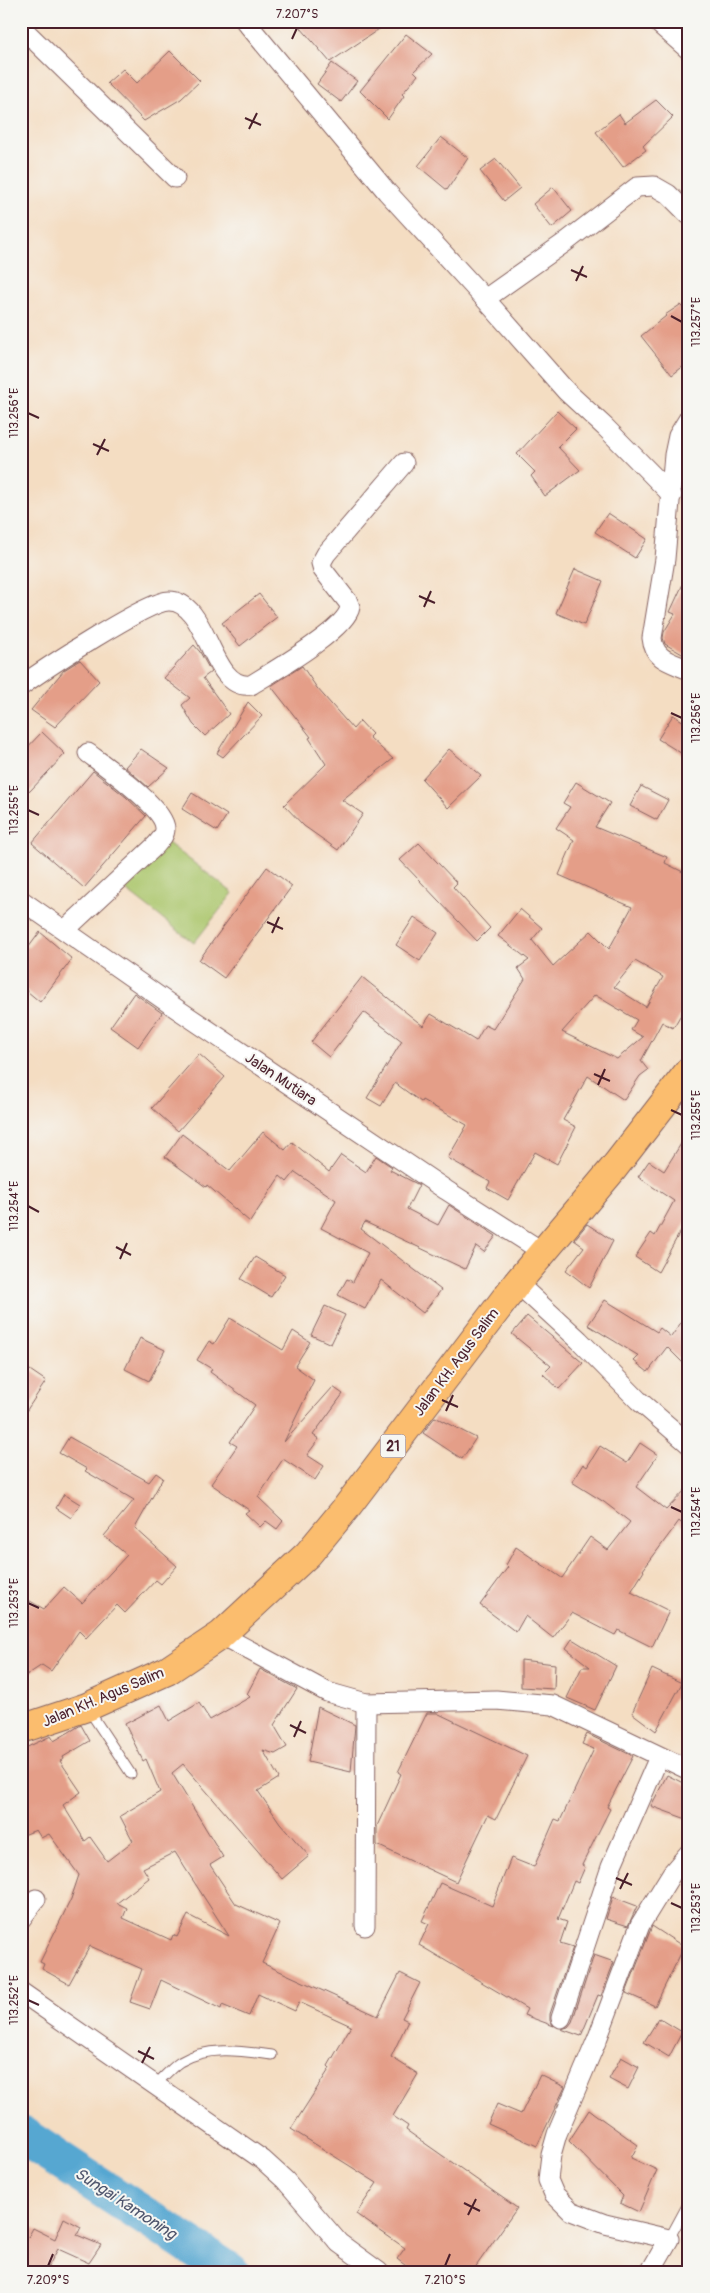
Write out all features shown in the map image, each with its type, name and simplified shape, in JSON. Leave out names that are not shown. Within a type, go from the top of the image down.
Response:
[{"type":"highway","name":"Jalan KH. Agus Salim","points":[[21,1729],[86,1707],[167,1671],[221,1635],[308,1554],[346,1508],[517,1283],[613,1169],[689,1071]]},
{"type":"street","points":[[244,21],[387,192],[566,391],[605,427],[672,495]]},
{"type":"street","points":[[656,21],[689,50]]},
{"type":"street","points":[[21,27],[175,178]]},
{"type":"street","points":[[485,299],[567,241],[637,187],[654,186],[668,194],[687,211]]},
{"type":"street","points":[[689,418],[678,436],[672,473],[672,495],[665,559],[654,617],[653,648],[662,658],[689,670]]},
{"type":"street","points":[[21,686],[60,658],[141,612],[168,601],[182,604],[192,614],[229,678],[241,686],[251,685],[326,636],[348,615],[350,607],[348,602],[323,570],[321,563],[326,554],[404,463]]},
{"type":"street","points":[[65,930],[155,846],[163,837],[165,829],[160,813],[88,753]]},
{"type":"street","name":"Jalan Mutiara","points":[[21,900],[185,1015],[543,1252]]},
{"type":"street","points":[[517,1283],[579,1340],[638,1400],[689,1444]]},
{"type":"street","points":[[221,1635],[327,1692],[366,1703],[496,1700],[553,1705],[689,1770]]},
{"type":"street","points":[[365,1926],[366,1703]]},
{"type":"street","points":[[561,2018],[611,1867],[659,1757]]},
{"type":"street","points":[[650,2272],[669,2239],[605,2224],[571,2211],[554,2194],[548,2180],[550,2155],[598,2037],[640,1925],[672,1872],[689,1853]]},
{"type":"street","points":[[21,1919],[36,1899]]},
{"type":"street","points":[[21,1992],[263,2160],[285,2180],[339,2243],[379,2272]]},
{"type":"lane","points":[[86,1707],[131,1774]]},
{"type":"lane","points":[[154,2086],[181,2062],[203,2054],[224,2050],[272,2055]]},
{"type":"lane","points":[[669,2239],[689,2202]]},
{"type":"green space","points":[[155,833],[233,893],[194,943],[117,883]]},
{"type":"building","points":[[295,21],[391,21],[330,62]]},
{"type":"building","points":[[406,34],[432,54],[414,71],[418,75],[402,94],[404,96],[388,119],[360,91]]},
{"type":"building","points":[[170,51],[200,81],[181,99],[144,121],[107,83],[123,69],[137,83]]},
{"type":"building","points":[[332,63],[357,81],[341,102],[317,84]]},
{"type":"building","points":[[656,100],[673,117],[643,146],[646,150],[623,167],[596,132],[619,114],[625,123]]},
{"type":"building","points":[[441,137],[468,158],[447,190],[418,166]]},
{"type":"building","points":[[496,159],[520,188],[504,201],[480,171]]},
{"type":"building","points":[[553,187],[572,211],[552,228],[533,204]]},
{"type":"building","points":[[680,305],[689,314],[689,362],[672,375],[641,336],[665,315]]},
{"type":"building","points":[[557,411],[576,429],[558,447],[580,470],[545,496],[531,476],[535,472],[517,454]]},
{"type":"building","points":[[608,513],[647,539],[635,558],[595,532]]},
{"type":"building","points":[[575,569],[603,581],[584,625],[556,613]]},
{"type":"building","points":[[689,571],[689,658],[665,644],[663,638],[664,632],[675,614],[670,612]]},
{"type":"building","points":[[259,594],[277,617],[240,646],[222,623]]},
{"type":"building","points":[[194,645],[211,672],[203,678],[229,714],[205,736],[193,724],[182,705],[190,698],[164,678]]},
{"type":"building","points":[[80,660],[99,681],[55,727],[31,710],[64,670]]},
{"type":"building","points":[[302,666],[317,688],[353,729],[360,721],[372,734],[369,737],[393,759],[342,800],[363,814],[338,850],[304,826],[284,805],[326,764],[309,738],[311,737],[271,686]]},
{"type":"building","points":[[248,702],[262,716],[223,757],[217,753]]},
{"type":"building","points":[[673,715],[689,725],[689,758],[658,739]]},
{"type":"building","points":[[42,732],[65,754],[30,791],[21,782],[21,754]]},
{"type":"building","points":[[141,749],[169,768],[148,787],[125,767]]},
{"type":"building","points":[[449,749],[481,776],[448,808],[422,779]]},
{"type":"building","points":[[93,771],[126,797],[146,816],[84,888],[32,843]]},
{"type":"building","points":[[576,782],[610,803],[595,827],[667,857],[665,863],[689,875],[689,1001],[673,1028],[662,1022],[641,1061],[648,1070],[640,1076],[624,1100],[588,1076],[563,1120],[576,1127],[557,1164],[535,1152],[508,1200],[487,1188],[490,1182],[448,1158],[467,1125],[422,1100],[421,1102],[395,1083],[381,1106],[367,1098],[402,1041],[364,1012],[329,1057],[311,1042],[362,977],[423,1026],[431,1014],[476,1041],[485,1025],[493,1029],[525,979],[518,968],[529,960],[498,936],[520,909],[542,928],[532,940],[553,966],[591,931],[609,949],[632,907],[559,875],[574,840],[556,828],[570,807],[563,803]],"holes":[[[635,961],[663,977],[646,1007],[614,987]],[[595,995],[637,1020],[631,1030],[643,1037],[617,1059],[562,1032]]]},
{"type":"building","points":[[641,786],[668,800],[657,820],[630,806]]},
{"type":"building","points":[[192,793],[227,815],[217,831],[182,809]]},
{"type":"building","points":[[419,843],[457,883],[453,887],[490,928],[477,941],[400,860]]},
{"type":"building","points":[[267,867],[292,886],[224,978],[199,960]]},
{"type":"building","points":[[414,917],[438,933],[420,961],[396,945]]},
{"type":"building","points":[[40,932],[72,959],[40,1002],[21,986],[21,941],[28,948]]},
{"type":"building","points":[[134,993],[162,1013],[138,1047],[110,1027]]},
{"type":"building","points":[[199,1054],[225,1077],[178,1131],[152,1108]]},
{"type":"building","points":[[689,1131],[689,1216],[658,1272],[635,1257],[651,1233],[655,1236],[674,1201],[638,1177],[649,1161],[664,1171]]},
{"type":"building","points":[[263,1132],[285,1150],[292,1142],[329,1172],[341,1155],[366,1172],[376,1156],[392,1167],[390,1170],[419,1185],[407,1209],[438,1225],[449,1205],[496,1236],[484,1252],[476,1246],[465,1269],[365,1222],[361,1229],[441,1290],[423,1313],[381,1280],[365,1309],[338,1295],[347,1279],[353,1282],[368,1253],[321,1228],[336,1200],[295,1172],[287,1182],[280,1176],[250,1222],[207,1185],[206,1187],[165,1157],[182,1134],[230,1171]]},
{"type":"building","points":[[587,1224],[613,1241],[589,1288],[566,1270],[584,1247],[574,1240]]},
{"type":"building","points":[[255,1257],[285,1275],[271,1297],[241,1279]]},
{"type":"building","points":[[605,1300],[657,1332],[660,1328],[671,1337],[689,1311],[689,1369],[667,1347],[648,1372],[634,1361],[639,1356],[588,1325]]},
{"type":"building","points":[[325,1306],[345,1315],[331,1344],[311,1335]]},
{"type":"building","points":[[527,1316],[583,1363],[559,1389],[543,1374],[551,1366],[512,1334]]},
{"type":"building","points":[[230,1318],[283,1350],[293,1331],[310,1342],[295,1366],[314,1380],[284,1442],[333,1387],[343,1394],[313,1435],[319,1439],[307,1455],[324,1466],[315,1480],[283,1459],[258,1497],[283,1521],[277,1529],[266,1521],[260,1527],[245,1513],[249,1510],[211,1484],[237,1446],[230,1442],[255,1405],[210,1372],[212,1369],[197,1360],[209,1341],[214,1344]]},
{"type":"building","points":[[140,1338],[165,1350],[149,1381],[125,1369]]},
{"type":"building","points":[[21,1364],[46,1381],[21,1419]]},
{"type":"building","points":[[435,1417],[476,1438],[462,1459],[423,1433]]},
{"type":"building","points":[[69,1437],[149,1482],[156,1473],[163,1478],[135,1528],[177,1566],[161,1584],[156,1580],[125,1613],[117,1605],[86,1638],[79,1631],[51,1671],[42,1665],[21,1679],[21,1596],[44,1609],[64,1587],[82,1603],[127,1555],[104,1536],[134,1500],[59,1453]]},
{"type":"building","points":[[640,1443],[658,1455],[636,1487],[666,1510],[689,1486],[689,1530],[679,1521],[643,1570],[631,1592],[669,1611],[652,1647],[618,1630],[615,1635],[572,1613],[553,1638],[525,1616],[516,1632],[480,1605],[508,1567],[506,1565],[516,1547],[562,1578],[590,1537],[608,1550],[630,1522],[604,1502],[572,1482],[583,1464],[587,1467],[600,1446],[627,1463]]},
{"type":"building","points":[[64,1494],[80,1504],[71,1518],[56,1508]]},
{"type":"building","points":[[572,1639],[616,1666],[595,1710],[567,1698],[582,1667],[590,1667],[566,1648]]},
{"type":"building","points":[[521,1660],[555,1664],[554,1689],[521,1687]]},
{"type":"building","points":[[260,1669],[297,1689],[274,1725],[287,1747],[275,1754],[263,1750],[279,1778],[258,1791],[280,1823],[309,1856],[282,1879],[183,1764],[172,1773],[223,1857],[210,1865],[236,1904],[280,1924],[262,1963],[378,2016],[400,1973],[420,1983],[402,2018],[408,2021],[391,2057],[418,2074],[393,2116],[408,2126],[406,2130],[517,2208],[472,2272],[414,2272],[397,2259],[405,2248],[356,2214],[377,2183],[291,2129],[330,2068],[328,2066],[351,2026],[299,2002],[295,2011],[258,1994],[249,2016],[222,2005],[221,2009],[161,1980],[150,2009],[130,2002],[142,1969],[90,1946],[69,1984],[42,1969],[44,1964],[40,1962],[71,1899],[79,1875],[49,1834],[41,1838],[36,1830],[21,1836],[21,1750],[51,1736],[54,1741],[81,1725],[90,1741],[63,1757],[64,1759],[60,1761],[81,1792],[63,1805],[85,1841],[90,1837],[107,1861],[133,1841],[120,1816],[160,1792],[146,1759],[143,1761],[125,1724],[161,1705],[169,1721],[199,1703],[210,1720],[250,1697],[247,1694]],"holes":[[[175,1852],[229,1936],[188,1915],[177,1937],[173,1935],[171,1940],[123,1918],[127,1908],[117,1903],[149,1878],[143,1868]]]},
{"type":"building","points":[[652,1669],[682,1683],[656,1731],[632,1713]]},
{"type":"building","points":[[318,1707],[355,1725],[351,1772],[308,1762]]},
{"type":"building","points":[[427,1713],[437,1713],[527,1756],[496,1819],[488,1815],[456,1882],[377,1845],[377,1826],[401,1774],[398,1772]]},
{"type":"building","points":[[587,1734],[633,1756],[607,1807],[610,1809],[582,1865],[585,1867],[578,1883],[574,1881],[558,1919],[567,1922],[560,1943],[573,1947],[550,2014],[550,2021],[554,2026],[524,2015],[527,2009],[419,1945],[429,1924],[422,1921],[440,1883],[492,1906],[511,1858],[534,1867],[555,1819],[560,1821],[594,1749],[582,1744]]},
{"type":"building","points":[[667,1775],[689,1786],[689,1820],[651,1806]]},
{"type":"building","points":[[613,1897],[637,1906],[628,1926],[606,1919]]},
{"type":"building","points":[[652,1926],[684,1947],[655,2006],[626,1993]]},
{"type":"building","points":[[594,1955],[614,1962],[601,1996],[598,1995],[581,2036],[561,2029],[568,2027],[572,2022]]},
{"type":"building","points":[[659,2018],[682,2032],[669,2057],[644,2042]]},
{"type":"building","points":[[621,2057],[639,2067],[628,2089],[609,2079]]},
{"type":"building","points":[[540,2075],[565,2087],[537,2146],[488,2124],[497,2104],[521,2114]]},
{"type":"building","points":[[589,2110],[638,2145],[631,2158],[657,2170],[639,2212],[620,2203],[623,2196],[569,2141]]},
{"type":"building","points":[[64,2218],[81,2227],[77,2235],[101,2245],[89,2263],[58,2249],[45,2272],[21,2272],[21,2251],[33,2228],[55,2239]]},
{"type":"waterway","name":"Sungai Kamoning","points":[[21,2135],[230,2272]]}]
